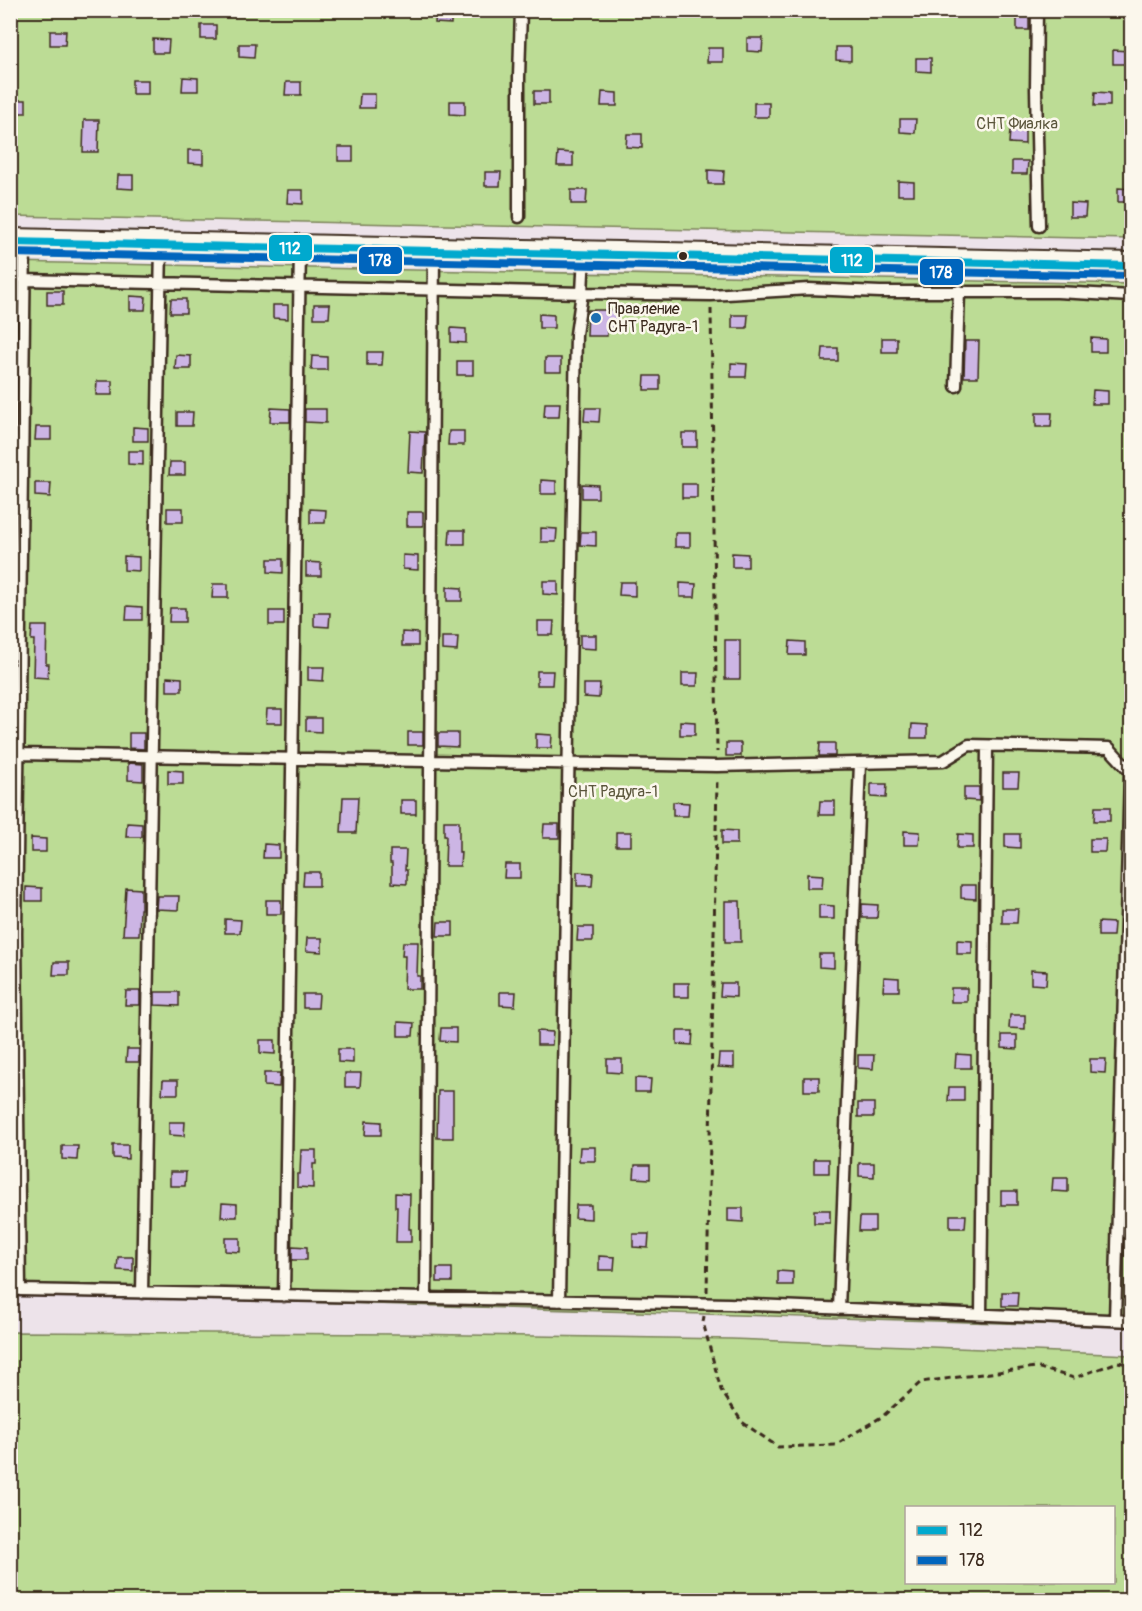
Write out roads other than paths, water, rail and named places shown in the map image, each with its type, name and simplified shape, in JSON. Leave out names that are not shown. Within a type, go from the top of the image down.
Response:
[{"type":"street","points":[[18,242],[1131,266]]},
{"type":"lane","points":[[519,217],[521,10]]},
{"type":"lane","points":[[1037,10],[1039,226]]},
{"type":"lane","points":[[18,242],[24,280],[16,934],[20,1290],[705,1304],[1131,1321]]},
{"type":"lane","points":[[142,1293],[161,245]]},
{"type":"lane","points":[[284,1296],[300,248]]},
{"type":"lane","points":[[426,1298],[434,250]]},
{"type":"lane","points":[[559,1301],[576,334],[582,293],[584,254]]},
{"type":"lane","points":[[24,280],[711,295],[809,289],[880,292],[1057,292],[1131,296]]},
{"type":"lane","points":[[956,386],[959,291]]},
{"type":"lane","points":[[18,754],[717,766],[943,762],[969,745],[1109,748],[1131,773],[1115,1320]]},
{"type":"lane","points":[[981,1315],[987,746]]},
{"type":"lane","points":[[839,1309],[860,763]]},
{"type":"place","name":"Правление СНТ Радуга-1","points":[[596,318]]},
{"type":"park label","name":"СНТ Фиалка","points":[[1017,124]]},
{"type":"park label","name":"СНТ Радуга-1","points":[[613,792]]}]
